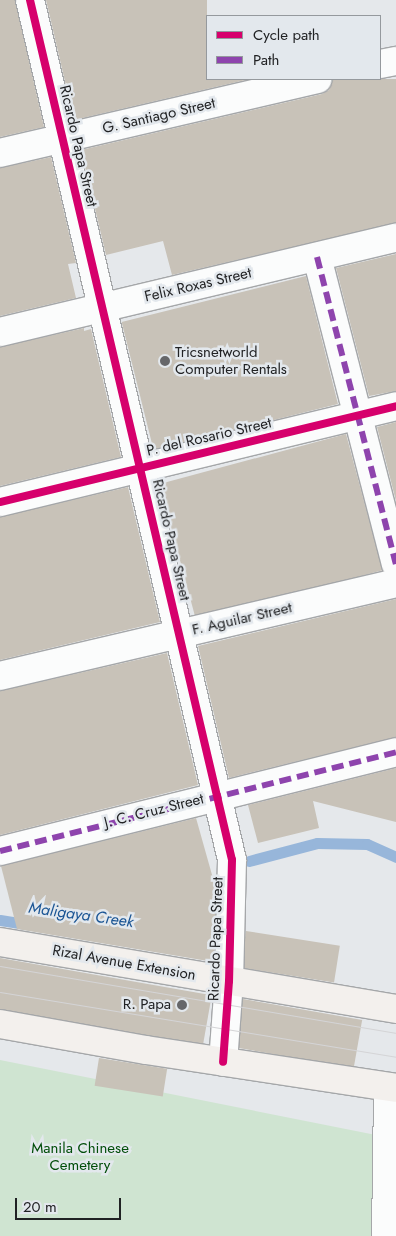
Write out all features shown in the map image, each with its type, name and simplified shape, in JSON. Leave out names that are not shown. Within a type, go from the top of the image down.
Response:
[{"type":"main road","name":"Rizal Avenue Extension","points":[[0,942],[396,1009]]},
{"type":"main road","points":[[0,1024],[223,1062],[392,1088]]},
{"type":"street","name":"Ricardo Papa Street","points":[[30,0],[232,860],[230,981],[223,1062]]},
{"type":"street","points":[[381,64],[396,61]]},
{"type":"street","name":"G. Santiago Street","points":[[0,153],[314,80]]},
{"type":"street","name":"Felix Roxas Street","points":[[0,332],[396,238]]},
{"type":"street","points":[[317,257],[356,416],[396,564]]},
{"type":"street","name":"P. del Rosario Street","points":[[0,502],[396,406]]},
{"type":"street","name":"F. Aguilar Street","points":[[0,676],[396,583]]},
{"type":"street","name":"J. C. Cruz Street","points":[[0,850],[396,752]]},
{"type":"street","points":[[386,1236],[392,1088]]},
{"type":"green space","name":"Manila Chinese Cemetery","points":[[0,1060],[396,1139],[396,1236],[0,1236]]},
{"type":"building","points":[[0,0],[15,0],[44,127],[0,137]]},
{"type":"building","points":[[46,0],[207,0],[206,80],[246,80],[74,120]]},
{"type":"building","points":[[396,79],[396,223],[172,275],[163,241],[106,255],[81,150],[322,94],[329,90],[333,80]]},
{"type":"building","points":[[51,157],[76,263],[68,264],[76,298],[0,316],[0,168]]},
{"type":"building","points":[[396,254],[396,391],[369,396],[336,268]]},
{"type":"building","points":[[306,276],[338,404],[154,450],[122,322]]},
{"type":"building","points":[[84,328],[84,331],[91,329],[121,457],[0,486],[0,347]]},
{"type":"building","points":[[396,422],[396,501],[377,427]]},
{"type":"building","points":[[346,434],[382,570],[196,620],[160,484]]},
{"type":"building","points":[[128,487],[160,622],[0,660],[0,517]]},
{"type":"building","points":[[396,599],[396,737],[229,778],[198,646]]},
{"type":"building","points":[[167,653],[198,785],[0,835],[0,691]]},
{"type":"building","points":[[396,768],[396,822],[313,801],[319,828],[258,843],[248,805]]},
{"type":"building","points":[[196,818],[216,889],[214,962],[17,929],[1,866]]},
{"type":"building","points":[[246,931],[340,946],[334,982],[240,968]]},
{"type":"building","points":[[0,958],[212,995],[203,1046],[0,1010]]},
{"type":"building","points":[[243,999],[362,1020],[354,1068],[234,1047]]},
{"type":"building","points":[[99,1058],[167,1069],[163,1096],[95,1086]]},
{"type":"waterway","name":"Maligaya Creek","points":[[249,861],[317,843],[367,844],[396,857]]},
{"type":"waterway","name":"Maligaya Creek","points":[[0,920],[31,925]]},
{"type":"tram line","points":[[0,966],[396,1033]]},
{"type":"tram line","points":[[0,992],[396,1057]]},
{"type":"marked path","points":[[317,257],[396,564]]},
{"type":"marked path","points":[[0,851],[396,752]]},
{"type":"cycle path","points":[[30,0],[232,860],[229,981],[223,1062]]},
{"type":"cycle path","points":[[0,502],[396,406]]},
{"type":"place","name":"Tricsnetworld Computer Rentals","points":[[165,361]]},
{"type":"place","name":"R. Papa","points":[[182,1005]]}]
